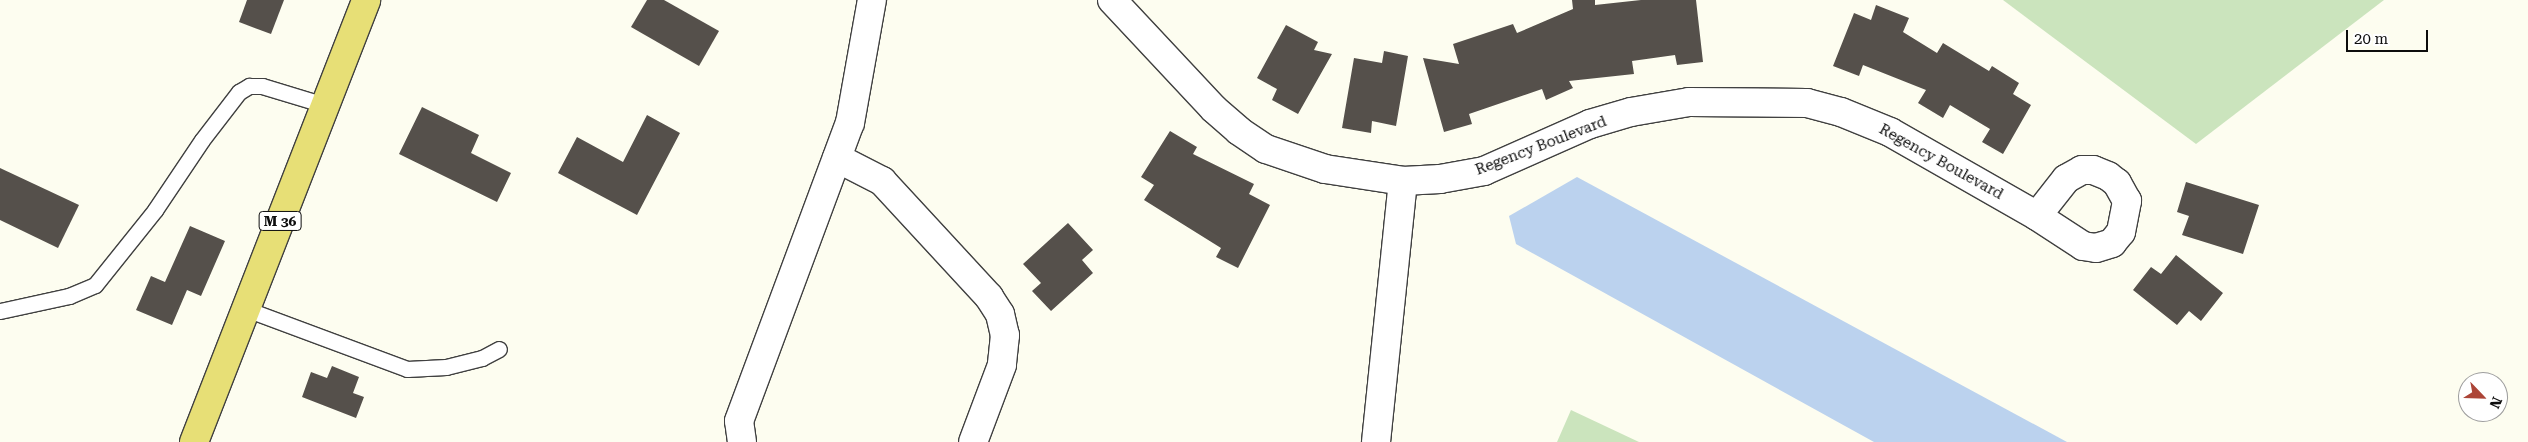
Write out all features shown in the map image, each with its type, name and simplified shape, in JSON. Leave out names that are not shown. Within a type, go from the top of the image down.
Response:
[{"type":"main road","name":"M 36","points":[[194,442],[366,0]]},
{"type":"street","points":[[742,442],[739,421],[837,158],[859,82],[872,0]]},
{"type":"street","name":"Regency Boulevard","points":[[1112,0],[1214,109],[1266,149],[1325,170],[1404,181],[1440,179],[1484,171],[1590,124],[1631,112],[1689,102],[1766,101],[1815,105],[1890,132],[2038,216]]},
{"type":"street","points":[[837,158],[882,181],[983,290],[1000,314],[1006,335],[1002,365],[973,442]]},
{"type":"street","points":[[1376,442],[1404,181]]},
{"type":"lane","points":[[0,311],[69,296],[95,285],[155,210],[202,140],[239,92],[249,86],[262,86],[325,105]]},
{"type":"lane","points":[[246,309],[407,368],[446,367],[482,358],[499,349]]},
{"type":"green space","points":[[2003,0],[2384,0],[2196,144]]},
{"type":"green space","points":[[1571,410],[1639,442],[1557,442]]},
{"type":"water","points":[[1577,177],[2067,442],[1874,442],[1516,244],[1509,216]]},
{"type":"building","points":[[247,0],[284,0],[271,34],[239,22]]},
{"type":"building","points":[[647,0],[664,0],[719,31],[699,66],[631,27]]},
{"type":"building","points":[[1572,0],[1595,0],[1595,5],[1641,0],[1696,0],[1703,62],[1677,65],[1675,55],[1632,61],[1634,74],[1569,81],[1573,88],[1546,100],[1542,89],[1469,114],[1472,124],[1444,132],[1423,58],[1459,64],[1453,44],[1513,24],[1517,33],[1573,9]]},
{"type":"building","points":[[1876,5],[1909,18],[1903,32],[1937,53],[1943,43],[1989,71],[1992,66],[2019,83],[2013,94],[2031,105],[2003,154],[1982,142],[1990,129],[1950,105],[1943,118],[1918,103],[1926,90],[1863,65],[1859,76],[1833,66],[1854,13],[1871,20]]},
{"type":"building","points":[[1286,25],[1318,42],[1314,50],[1332,54],[1298,114],[1272,100],[1277,89],[1257,78]]},
{"type":"building","points":[[1384,51],[1408,56],[1396,126],[1372,121],[1371,133],[1342,128],[1354,58],[1382,63]]},
{"type":"building","points":[[422,107],[479,135],[471,153],[511,173],[497,202],[399,154]]},
{"type":"building","points":[[647,115],[680,133],[637,215],[558,173],[577,137],[623,162]]},
{"type":"building","points":[[1170,131],[1197,147],[1193,154],[1254,184],[1249,194],[1270,205],[1238,268],[1216,257],[1221,248],[1144,200],[1154,185],[1141,177]]},
{"type":"building","points":[[0,168],[79,205],[58,248],[0,220]]},
{"type":"building","points":[[2186,182],[2259,205],[2243,254],[2182,235],[2189,216],[2177,212]]},
{"type":"building","points":[[1068,223],[1093,250],[1082,260],[1093,273],[1051,311],[1032,291],[1041,283],[1023,264]]},
{"type":"building","points":[[190,226],[225,241],[201,296],[187,290],[172,325],[136,310],[151,276],[165,282]]},
{"type":"building","points":[[2176,255],[2223,293],[2201,321],[2189,311],[2177,325],[2133,290],[2151,267],[2161,274]]},
{"type":"building","points":[[332,366],[359,377],[353,393],[364,397],[356,418],[302,397],[311,372],[327,378]]}]
